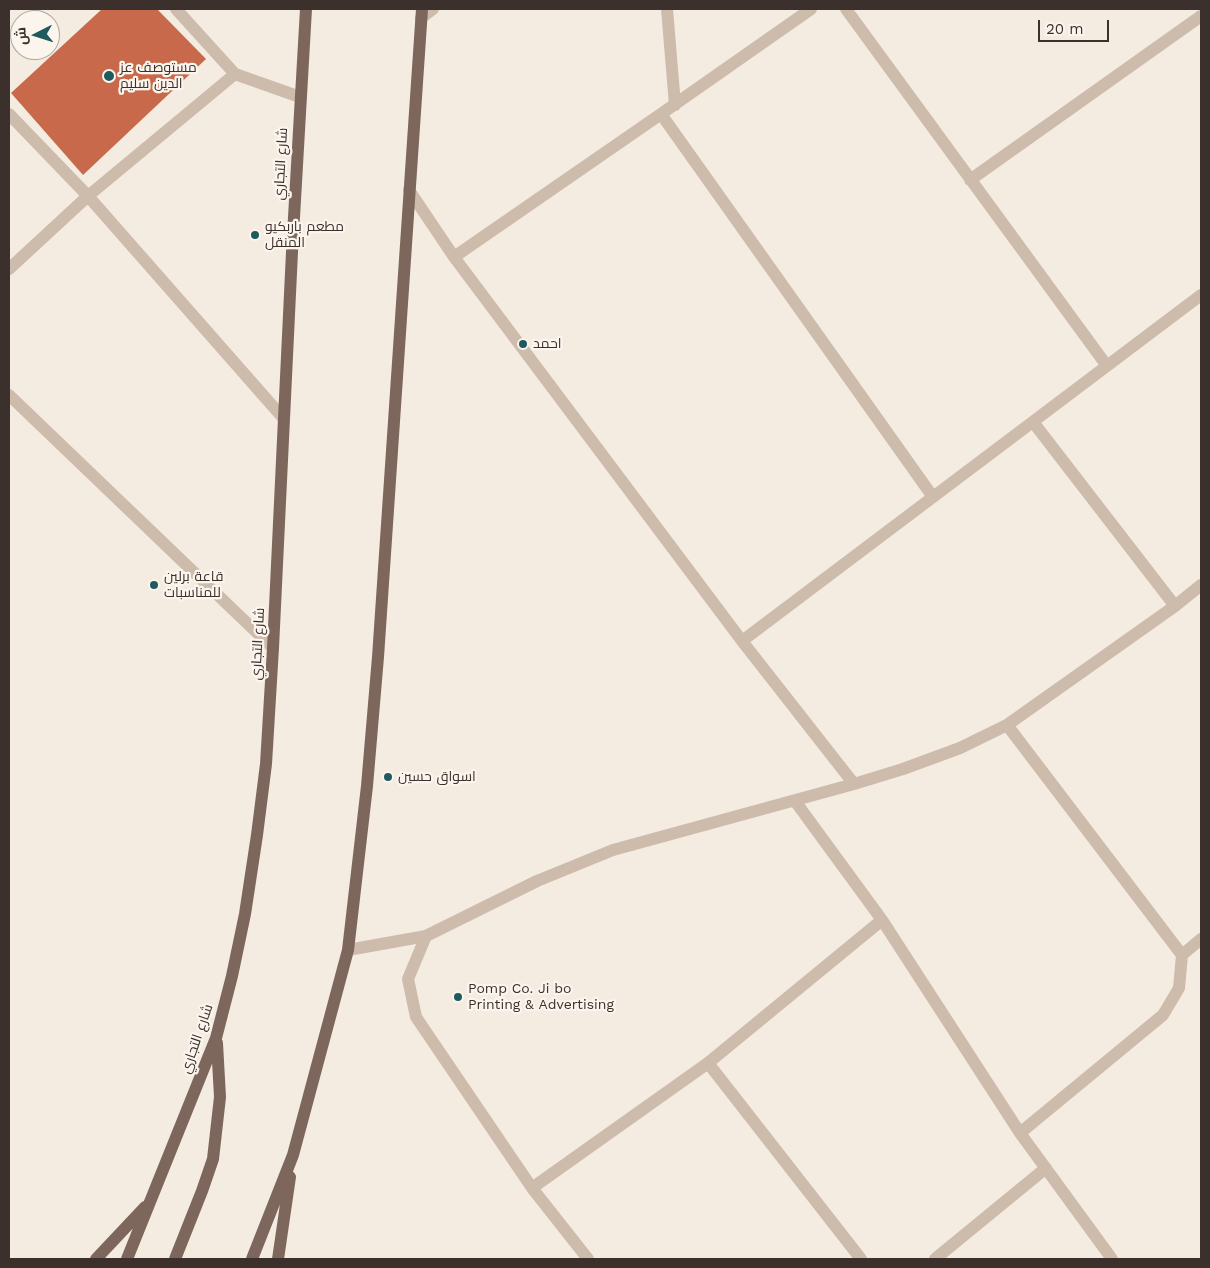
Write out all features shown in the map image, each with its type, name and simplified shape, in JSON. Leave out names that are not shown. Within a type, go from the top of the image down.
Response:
[{"type":"main road","name":"شارع التجاري","points":[[127,1259],[216,1038],[241,932],[257,835],[266,764],[273,648],[306,9]]},
{"type":"main road","points":[[252,1259],[293,1155],[348,950],[368,786],[422,13]]},
{"type":"main road","points":[[175,1259],[213,1159],[220,1097],[216,1038]]},
{"type":"main road","points":[[278,1259],[293,1155]]},
{"type":"main road","points":[[96,1259],[150,1202]]},
{"type":"street","points":[[176,9],[235,74],[300,98]]},
{"type":"street","points":[[422,13],[433,9]]},
{"type":"street","points":[[667,9],[675,105]]},
{"type":"street","points":[[454,257],[811,9]]},
{"type":"street","points":[[846,9],[1106,366]]},
{"type":"street","points":[[970,180],[1201,16]]},
{"type":"street","points":[[9,269],[88,196],[235,74]]},
{"type":"street","points":[[9,114],[88,196],[284,419]]},
{"type":"street","points":[[661,114],[933,497]]},
{"type":"street","points":[[409,190],[454,257],[742,641],[854,784]]},
{"type":"street","points":[[742,641],[1201,295]]},
{"type":"street","points":[[9,395],[273,648]]},
{"type":"street","points":[[1033,422],[1175,606]]},
{"type":"street","points":[[348,950],[426,936],[537,881],[613,850],[903,770],[960,748],[1006,724],[1175,606],[1201,585]]},
{"type":"street","points":[[1006,724],[1182,955],[1179,988],[1163,1014],[1020,1133]]},
{"type":"street","points":[[796,801],[882,920],[1020,1133],[1112,1259]]},
{"type":"street","points":[[532,1188],[708,1063],[882,920]]},
{"type":"street","points":[[426,936],[408,978],[416,1017],[532,1188],[588,1259]]},
{"type":"street","points":[[1182,955],[1201,939]]},
{"type":"street","points":[[708,1063],[861,1259]]},
{"type":"street","points":[[935,1259],[1046,1168]]},
{"type":"building","name":"مستوصف عز الدين سليم","points":[[102,9],[157,9],[206,59],[83,175],[11,93],[47,60],[60,60],[60,48]]},
{"type":"place","name":"مستوصف عز الدين سليم","points":[[109,76]]},
{"type":"place","name":"مطعم باربكيو المنقل","points":[[255,235]]},
{"type":"place","name":"احمد","points":[[523,344]]},
{"type":"place","name":"قاعة برلين للمناسبات","points":[[154,585]]},
{"type":"place","name":"اسواق حسين","points":[[388,777]]},
{"type":"place","name":"Pomp Co. Ji bo Printing & Advertising","points":[[458,997]]}]
